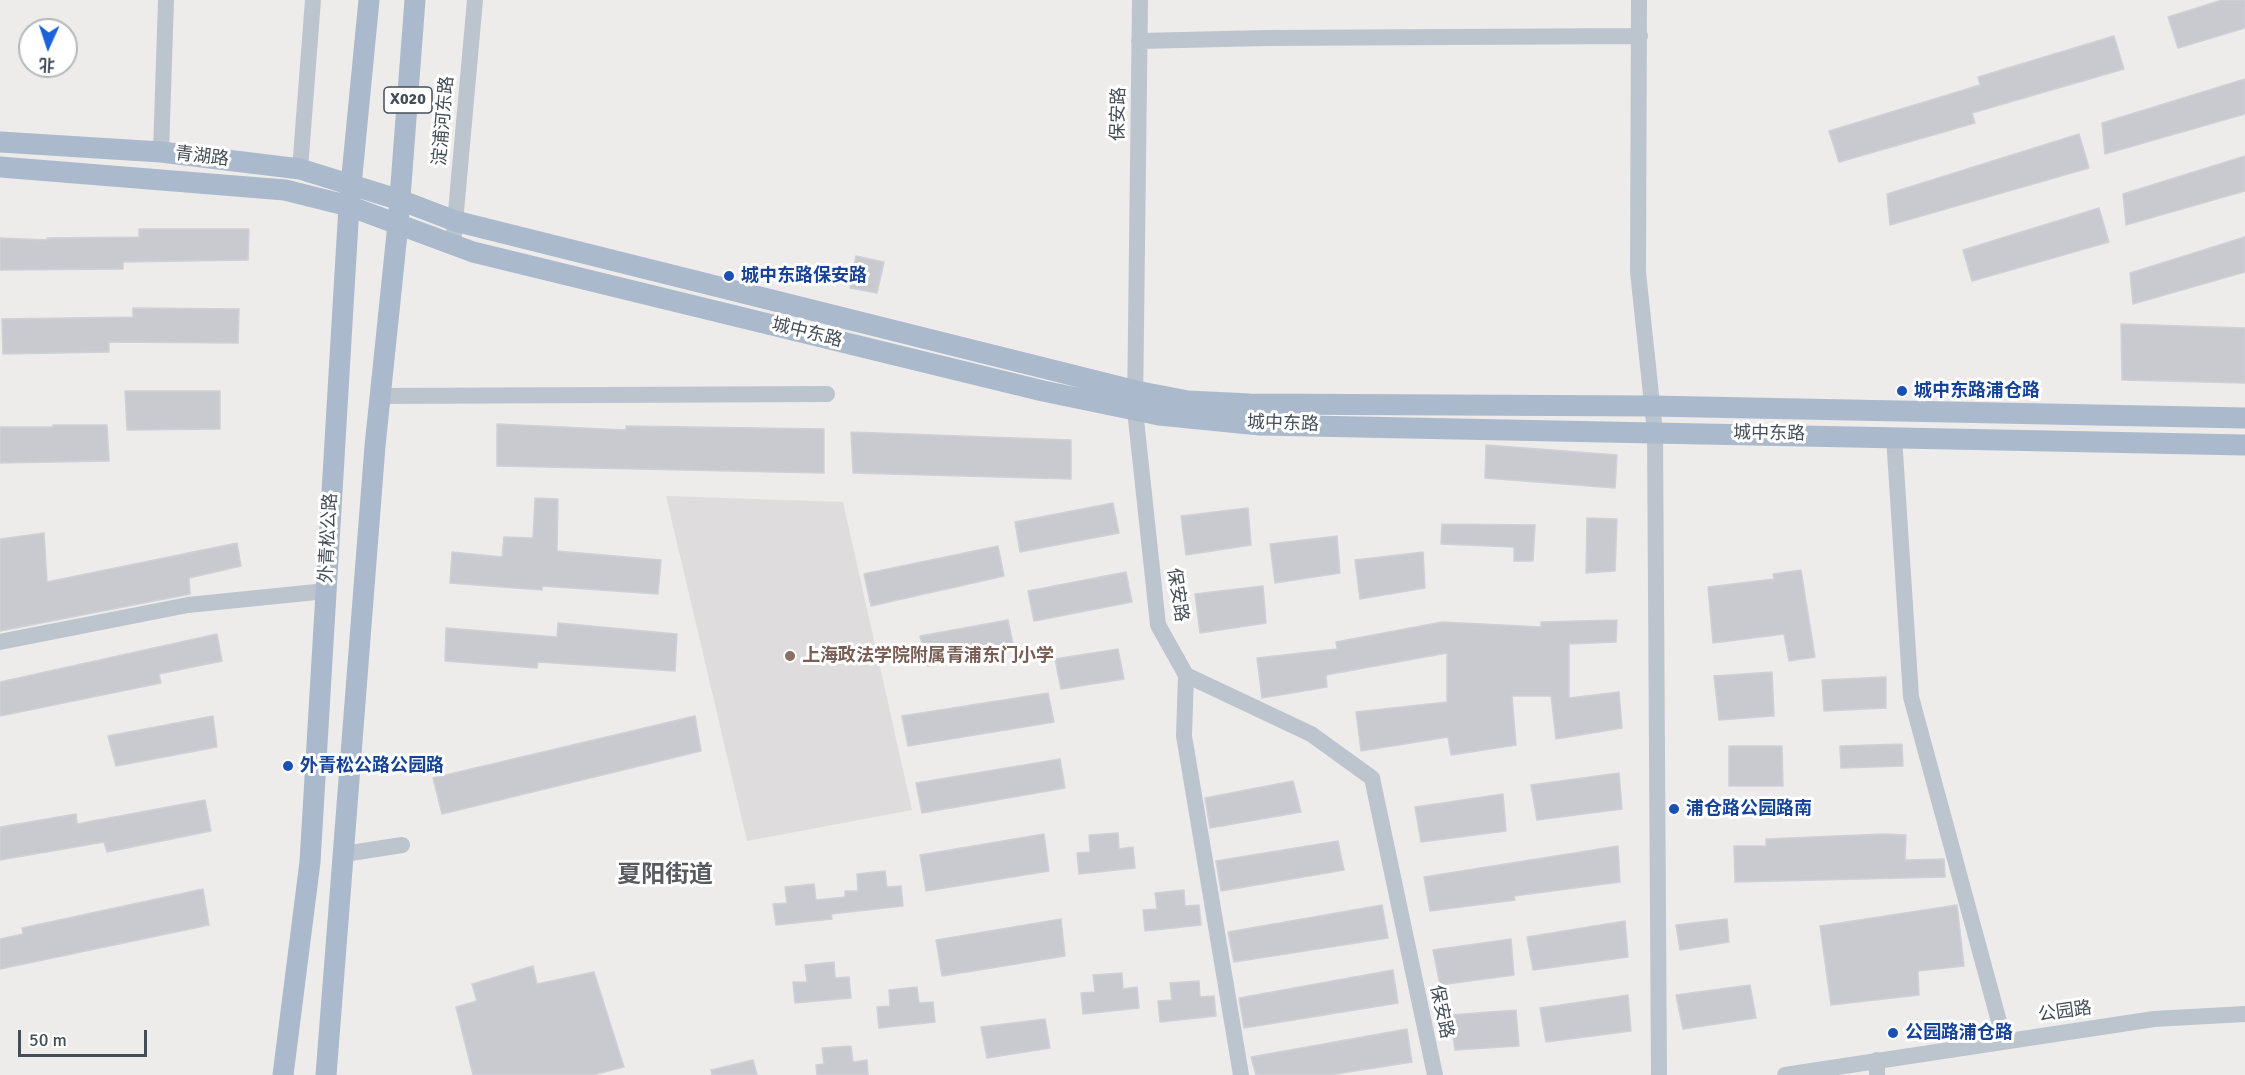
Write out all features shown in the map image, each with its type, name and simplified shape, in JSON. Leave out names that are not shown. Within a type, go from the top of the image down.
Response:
[{"type":"main road","name":"外青松公路","points":[[283,1075],[310,862],[348,206],[369,0]]},
{"type":"main road","name":"X020","points":[[326,1075],[415,0]]},
{"type":"main road","name":"青湖路","points":[[0,142],[161,152],[300,169],[400,200]]},
{"type":"main road","name":"青湖路","points":[[0,167],[285,190],[348,206]]},
{"type":"main road","name":"城中东路","points":[[400,200],[455,221],[1135,401],[1159,415],[1260,425],[2245,445]]},
{"type":"main road","name":"城中东路","points":[[348,206],[473,252],[1043,391],[1135,401],[1250,404],[1652,406],[2245,418]]},
{"type":"street","points":[[161,152],[166,0]]},
{"type":"street","points":[[300,169],[313,0]]},
{"type":"street","name":"淀浦河东路","points":[[453,245],[475,0]]},
{"type":"street","name":"保安路","points":[[1140,0],[1135,401],[1158,625],[1186,675],[1311,734],[1372,778],[1435,1075]]},
{"type":"street","points":[[1639,0],[1638,272],[1655,432],[1659,1075]]},
{"type":"street","points":[[1139,41],[1640,36]]},
{"type":"street","points":[[381,396],[827,394]]},
{"type":"street","points":[[1894,437],[1911,697],[2004,1040]]},
{"type":"street","points":[[0,642],[188,605],[326,591]]},
{"type":"street","points":[[1186,675],[1184,736],[1241,1075]]},
{"type":"street","points":[[344,854],[402,845]]},
{"type":"street","name":"公园路","points":[[1785,1075],[1877,1067],[2004,1040],[2154,1019],[2245,1014]]},
{"type":"shaded area","name":"上海政法学院附属青浦东门小学","points":[[666,496],[843,502],[912,810],[747,841]]},
{"type":"building","points":[[2222,0],[2245,0],[2245,28],[2178,48],[2168,17]]},
{"type":"building","points":[[2114,36],[2124,69],[1972,113],[1975,123],[1839,162],[1829,131],[1980,85],[1978,77]]},
{"type":"building","points":[[2245,79],[2245,114],[2105,154],[2102,123]]},
{"type":"building","points":[[2079,134],[2089,168],[1890,225],[1887,194]]},
{"type":"building","points":[[2245,156],[2245,191],[2126,225],[2123,194]]},
{"type":"building","points":[[2099,208],[2109,242],[1972,281],[1963,250]]},
{"type":"building","points":[[139,229],[249,229],[248,260],[123,262],[123,269],[0,270],[0,238],[48,240],[47,238],[139,237]]},
{"type":"building","points":[[2245,237],[2245,272],[2133,304],[2130,273]]},
{"type":"building","points":[[856,256],[884,262],[877,293],[850,288]]},
{"type":"building","points":[[133,308],[239,309],[238,343],[109,342],[109,352],[3,354],[2,319],[133,317]]},
{"type":"building","points":[[2121,324],[2245,328],[2245,383],[2122,380]]},
{"type":"building","points":[[125,391],[220,391],[220,429],[127,430]]},
{"type":"building","points":[[497,424],[626,430],[626,426],[824,429],[824,473],[497,466]]},
{"type":"building","points":[[53,425],[107,425],[109,461],[0,463],[0,427],[53,427]]},
{"type":"building","points":[[851,432],[1071,440],[1071,479],[853,473]]},
{"type":"building","points":[[1486,445],[1617,455],[1615,488],[1485,478]]},
{"type":"building","points":[[535,498],[558,499],[557,551],[661,560],[658,594],[542,586],[542,590],[450,583],[452,552],[502,557],[504,537],[533,538]]},
{"type":"building","points":[[1113,503],[1119,533],[1020,552],[1015,522]]},
{"type":"building","points":[[1248,508],[1251,545],[1186,555],[1181,516]]},
{"type":"building","points":[[1587,518],[1617,519],[1615,571],[1586,573]]},
{"type":"building","points":[[1442,524],[1535,525],[1533,561],[1514,561],[1514,547],[1441,544]]},
{"type":"building","points":[[44,533],[47,582],[237,543],[241,566],[189,578],[190,594],[0,631],[0,539]]},
{"type":"building","points":[[1337,536],[1340,573],[1275,583],[1270,544]]},
{"type":"building","points":[[998,546],[1004,576],[871,606],[864,574]]},
{"type":"building","points":[[1423,552],[1425,588],[1360,599],[1355,560]]},
{"type":"building","points":[[1801,570],[1815,657],[1789,661],[1784,634],[1713,643],[1708,587],[1774,579],[1773,574]]},
{"type":"building","points":[[1126,572],[1132,602],[1034,621],[1028,591]]},
{"type":"building","points":[[1263,586],[1266,623],[1200,633],[1195,594]]},
{"type":"building","points":[[1008,620],[1014,649],[928,666],[920,636]]},
{"type":"building","points":[[1617,620],[1616,642],[1569,644],[1569,698],[1619,692],[1622,728],[1556,739],[1551,696],[1512,696],[1516,745],[1451,755],[1448,737],[1361,751],[1356,712],[1447,702],[1447,653],[1326,675],[1327,687],[1262,698],[1257,658],[1337,649],[1336,642],[1442,622],[1541,627],[1541,622]]},
{"type":"building","points":[[558,623],[677,634],[675,671],[538,662],[537,668],[445,661],[446,628],[557,637]]},
{"type":"building","points":[[217,634],[222,661],[159,674],[161,683],[0,716],[0,682]]},
{"type":"building","points":[[1118,649],[1124,679],[1061,689],[1055,659]]},
{"type":"building","points":[[1772,672],[1774,716],[1719,720],[1714,676]]},
{"type":"building","points":[[1886,677],[1886,708],[1824,711],[1822,680]]},
{"type":"building","points":[[1048,693],[1054,722],[908,746],[902,716]]},
{"type":"building","points":[[213,716],[217,747],[116,766],[108,736]]},
{"type":"building","points":[[695,716],[701,751],[442,814],[433,778]]},
{"type":"building","points":[[1902,744],[1903,766],[1841,768],[1840,746]]},
{"type":"building","points":[[1729,746],[1782,746],[1783,786],[1729,786]]},
{"type":"building","points":[[1060,759],[1065,788],[922,813],[916,783]]},
{"type":"building","points":[[1619,773],[1622,809],[1537,820],[1531,785]]},
{"type":"building","points":[[1293,781],[1301,812],[1210,828],[1205,798]]},
{"type":"building","points":[[1503,794],[1506,831],[1421,842],[1415,807]]},
{"type":"building","points":[[205,800],[211,831],[107,852],[104,842],[0,860],[0,827],[76,814],[77,824]]},
{"type":"building","points":[[1118,833],[1119,849],[1133,847],[1135,868],[1079,874],[1077,853],[1090,852],[1089,835]]},
{"type":"building","points":[[1044,834],[1049,871],[926,891],[920,855]]},
{"type":"building","points":[[1906,835],[1905,860],[1944,859],[1945,877],[1735,882],[1734,846],[1766,846],[1766,839]]},
{"type":"building","points":[[1338,841],[1344,870],[1221,891],[1216,861]]},
{"type":"building","points":[[1618,846],[1620,882],[1514,896],[1515,900],[1430,911],[1424,877]]},
{"type":"building","points":[[885,871],[887,887],[901,886],[903,906],[831,914],[832,919],[776,925],[773,904],[787,903],[785,887],[814,884],[816,900],[845,897],[845,891],[858,891],[857,874]]},
{"type":"building","points":[[203,889],[209,925],[0,969],[0,939],[23,934],[22,928]]},
{"type":"building","points":[[1184,890],[1185,906],[1199,905],[1201,925],[1145,931],[1143,910],[1157,909],[1155,893]]},
{"type":"building","points":[[1382,905],[1388,938],[1234,962],[1228,932]]},
{"type":"building","points":[[1957,905],[1964,966],[1918,971],[1919,995],[1831,1005],[1820,926]]},
{"type":"building","points":[[1061,919],[1065,956],[942,976],[936,940]]},
{"type":"building","points":[[1727,919],[1729,942],[1680,950],[1676,925]]},
{"type":"building","points":[[1625,921],[1628,957],[1533,970],[1527,937]]},
{"type":"building","points":[[1511,939],[1514,975],[1440,985],[1433,950]]},
{"type":"building","points":[[834,962],[835,978],[849,977],[851,998],[795,1003],[793,982],[807,982],[805,965]]},
{"type":"building","points":[[533,966],[537,984],[594,972],[624,1067],[593,1075],[473,1075],[456,1007],[477,1001],[472,984]]},
{"type":"building","points":[[1393,970],[1398,1003],[1244,1028],[1239,998]]},
{"type":"building","points":[[1122,973],[1123,989],[1137,987],[1139,1008],[1083,1014],[1081,993],[1095,992],[1093,975]]},
{"type":"building","points":[[1199,981],[1200,997],[1214,996],[1216,1016],[1160,1022],[1158,1001],[1172,1000],[1170,983]]},
{"type":"building","points":[[1750,985],[1756,1018],[1683,1029],[1676,995]]},
{"type":"building","points":[[917,987],[919,1003],[933,1002],[935,1022],[879,1028],[877,1007],[890,1006],[889,990]]},
{"type":"building","points":[[1628,995],[1631,1031],[1546,1042],[1540,1008]]},
{"type":"building","points":[[1516,1010],[1519,1046],[1455,1050],[1450,1015]]},
{"type":"building","points":[[1045,1019],[1050,1048],[987,1058],[981,1027]]},
{"type":"building","points":[[1407,1029],[1412,1062],[1330,1075],[1256,1075],[1251,1057]]},
{"type":"building","points":[[851,1046],[853,1062],[867,1060],[868,1075],[817,1075],[816,1065],[824,1064],[822,1048]]},
{"type":"building","points":[[753,1060],[757,1075],[712,1075],[711,1070]]},
{"type":"place","name":"城中东路保安路","points":[[729,276]]},
{"type":"place","name":"城中东路浦仓路","points":[[1902,391]]},
{"type":"place","name":"上海政法学院附属青浦东门小学","points":[[790,656]]},
{"type":"place","name":"外青松公路公园路","points":[[288,766]]},
{"type":"place","name":"浦仓路公园路南","points":[[1674,809]]},
{"type":"place","name":"公园路浦仓路","points":[[1893,1033]]},
{"type":"district","name":"夏阳街道","points":[[665,876]]}]
